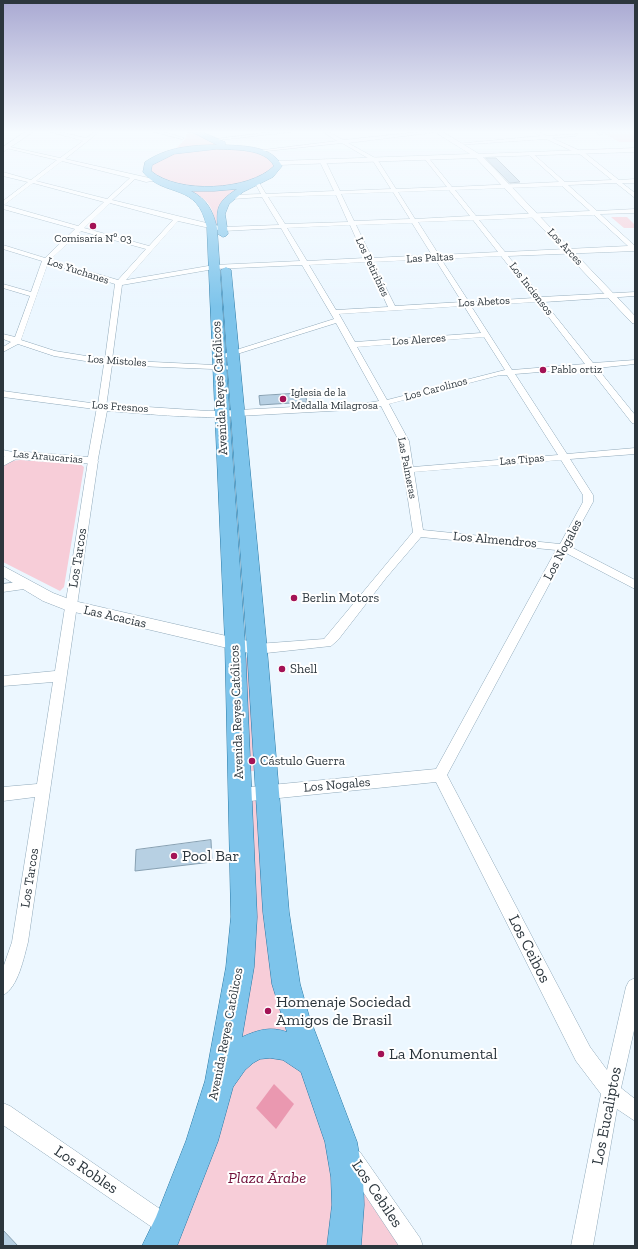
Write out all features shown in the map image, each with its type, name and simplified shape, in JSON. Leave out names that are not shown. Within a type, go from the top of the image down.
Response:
[{"type":"main road","name":"Avenida Reyes Católicos","points":[[164,1236],[202,1141],[220,1081],[236,993],[244,917],[240,795],[246,646],[238,413],[234,353],[226,267],[218,229],[205,205],[195,195],[183,190]]},
{"type":"main road","name":"Avenida Reyes Católicos","points":[[241,190],[232,196],[221,212],[214,267],[221,414],[246,646],[266,792],[273,885],[280,946],[286,984],[295,1016],[341,1142],[347,1176],[348,1205],[344,1246]]},
{"type":"main road","points":[[220,1081],[230,1064],[239,1054],[262,1044],[280,1044],[290,1048],[311,1062]]},
{"type":"street","points":[[3,204],[21,190]]},
{"type":"street","points":[[68,190],[218,229],[635,211]]},
{"type":"street","points":[[3,350],[17,341],[46,260],[120,190]]},
{"type":"street","name":"Las Palmeras","points":[[261,190],[334,312],[402,436],[418,533]]},
{"type":"street","points":[[232,196],[386,190]]},
{"type":"street","name":"Los Nogales","points":[[240,795],[440,775],[588,502],[588,498],[563,456],[394,190]]},
{"type":"street","name":"Los Inciensos","points":[[453,190],[635,421]]},
{"type":"street","name":"Los Arces","points":[[511,190],[635,321]]},
{"type":"street","points":[[571,190],[635,248]]},
{"type":"street","name":"Los Petiribíes","points":[[338,192],[392,308]]},
{"type":"street","points":[[3,207],[150,248]]},
{"type":"street","points":[[119,283],[178,219]]},
{"type":"street","name":"Los Yuchanes","points":[[3,247],[119,283],[214,267],[226,267]]},
{"type":"street","name":"Las Paltas","points":[[226,267],[635,248]]},
{"type":"street","name":"Los Tarcos","points":[[3,986],[12,969],[20,942],[59,676],[109,362],[119,283]]},
{"type":"street","points":[[3,286],[34,295]]},
{"type":"street","name":"Los Abetos","points":[[334,312],[635,294]]},
{"type":"street","points":[[218,362],[234,353],[338,320]]},
{"type":"street","name":"Los Alerces","points":[[352,344],[486,335]]},
{"type":"street","name":"Los Mistoles","points":[[3,336],[61,355],[109,362],[218,362],[235,368]]},
{"type":"street","name":"Los Carolinos","points":[[238,413],[354,407],[385,403],[486,376],[509,372],[635,362]]},
{"type":"street","name":"Los Fresnos","points":[[3,394],[102,406],[221,414],[238,413]]},
{"type":"street","name":"Las Tipas","points":[[408,470],[635,451]]},
{"type":"street","points":[[3,462],[8,454]]},
{"type":"street","name":"Las Araucarias","points":[[8,454],[93,461]]},
{"type":"street","points":[[246,646],[327,643],[334,637],[382,575],[418,533]]},
{"type":"street","name":"Los Almendros","points":[[418,533],[541,544],[564,548],[635,585]]},
{"type":"street","name":"Las Acacias","points":[[3,571],[27,586],[71,606],[246,646]]},
{"type":"street","points":[[3,588],[27,586]]},
{"type":"street","points":[[3,681],[59,676]]},
{"type":"street","name":"Los Ceibos","points":[[440,775],[583,1054],[611,1092],[635,1111]]},
{"type":"street","points":[[3,794],[43,790]]},
{"type":"street","name":"Los Eucaliptos","points":[[582,1246],[611,1092],[635,987]]},
{"type":"street","name":"Los Robles","points":[[3,1113],[164,1236]]},
{"type":"street","name":"Los Cebiles","points":[[341,1142],[412,1246]]},
{"type":"green space","points":[[189,190],[239,190],[231,196],[219,225],[215,225],[211,207],[200,196]]},
{"type":"green space","points":[[611,217],[627,217],[635,225],[635,228],[624,228]]},
{"type":"green space","points":[[20,460],[80,464],[84,467],[64,587],[60,591],[3,562],[3,466],[11,461]]},
{"type":"green space","points":[[255,657],[262,770],[244,772],[238,658]]},
{"type":"green space","points":[[253,800],[258,800],[299,1043],[235,1048],[251,802]]},
{"type":"green space","name":"Plaza Árabe","points":[[280,1056],[305,1070],[336,1175],[330,1246],[169,1246],[226,1081],[255,1058]]},
{"type":"green space","points":[[357,1183],[402,1246],[355,1246]]},
{"type":"shaded area","points":[[274,1084],[294,1104],[276,1129],[256,1108]]},
{"type":"building","name":"Iglesia de la Medalla Milagrosa","points":[[305,393],[307,402],[260,405],[259,396]]},
{"type":"building","name":"Pool Bar","points":[[211,840],[212,862],[135,871],[136,850]]},
{"type":"building","points":[[3,1230],[18,1246],[3,1246]]},
{"type":"place","name":"Comisaría Nº 03","points":[[93,226]]},
{"type":"place","name":"Pablo ortiz","points":[[543,370]]},
{"type":"place","name":"Iglesia de la Medalla Milagrosa","points":[[283,399]]},
{"type":"place","name":"Berlin Motors","points":[[294,598]]},
{"type":"place","name":"Shell","points":[[282,669]]},
{"type":"place","name":"Cástulo Guerra","points":[[252,761]]},
{"type":"place","name":"Pool Bar","points":[[174,856]]},
{"type":"place","name":"Homenaje Sociedad Amigos de Brasil","points":[[268,1011]]},
{"type":"place","name":"La Monumental","points":[[381,1054]]}]
